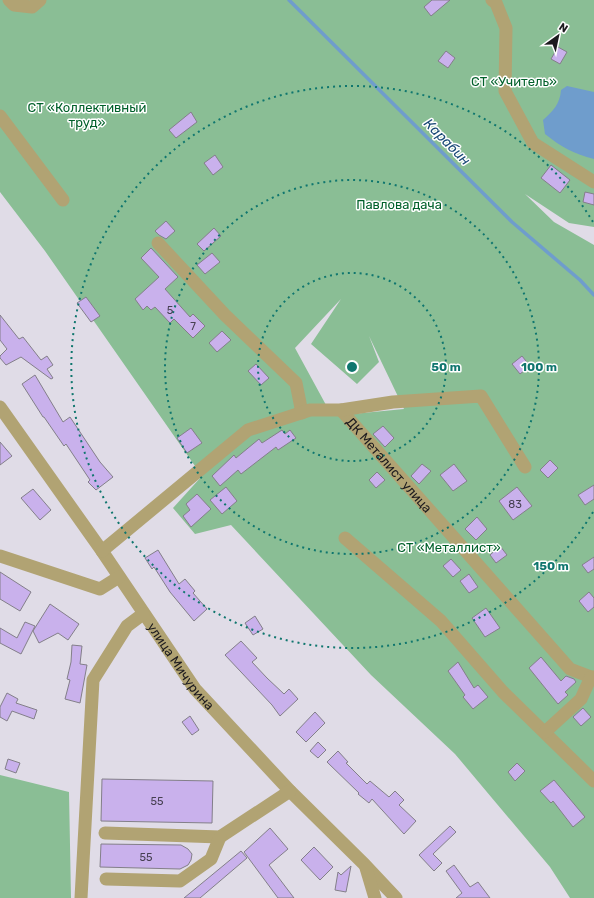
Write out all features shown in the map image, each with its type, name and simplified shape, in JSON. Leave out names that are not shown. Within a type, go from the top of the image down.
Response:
[{"type":"street","points":[[9,0],[14,5],[32,7],[40,0]]},
{"type":"street","points":[[492,0],[496,4],[506,28],[506,91],[533,143],[594,182]]},
{"type":"street","points":[[0,116],[64,200]]},
{"type":"street","points":[[158,243],[225,315],[296,383],[302,413]]},
{"type":"street","name":"ДК Металист улица","points":[[341,410],[393,402],[481,396],[525,467]]},
{"type":"street","name":"улица Мичурина","points":[[0,406],[102,551],[194,689],[290,791],[365,865],[396,898]]},
{"type":"street","points":[[102,551],[248,430],[310,410],[341,410]]},
{"type":"street","name":"ДК Металист улица","points":[[341,410],[570,668],[592,677]]},
{"type":"street","points":[[345,538],[440,621],[503,692],[594,781]]},
{"type":"street","points":[[0,556],[100,589],[119,577]]},
{"type":"street","points":[[81,898],[93,680],[127,626],[143,614]]},
{"type":"street","points":[[545,732],[581,699],[592,677]]},
{"type":"street","points":[[106,879],[180,881],[211,859],[220,837],[290,791]]},
{"type":"street","points":[[105,833],[220,837]]},
{"type":"street","points":[[365,865],[375,898]]},
{"type":"green space","points":[[0,0],[594,0],[594,227],[569,223],[525,194],[554,222],[594,245],[594,898],[570,898],[550,867],[455,754],[371,675],[231,525],[195,534],[173,508],[202,476],[45,251],[0,192]],"holes":[[[341,299],[311,344],[357,384],[379,362],[369,336],[404,409],[332,416],[295,348]]]},
{"type":"green space","points":[[0,775],[69,792],[71,898],[0,898]]},
{"type":"water","points":[[567,86],[594,92],[594,159],[568,150],[545,134],[543,120],[555,107],[561,90]]},
{"type":"building","points":[[432,0],[450,0],[431,16],[424,7]]},
{"type":"building","points":[[558,47],[567,52],[560,64],[551,59]]},
{"type":"building","points":[[446,51],[455,58],[448,68],[438,61]]},
{"type":"building","points":[[191,112],[197,122],[176,138],[169,130]]},
{"type":"building","points":[[215,155],[223,167],[213,175],[204,163]]},
{"type":"building","points":[[551,165],[570,180],[560,193],[541,178]]},
{"type":"building","points":[[585,192],[594,194],[594,205],[583,202]]},
{"type":"building","points":[[166,221],[175,231],[166,239],[155,231]]},
{"type":"building","points":[[214,228],[221,236],[204,251],[197,244]]},
{"type":"building","points":[[151,248],[178,277],[165,289],[190,317],[193,314],[205,326],[193,338],[174,319],[170,323],[155,307],[151,310],[147,306],[143,310],[135,299],[159,277],[141,258]]},
{"type":"building","points":[[212,253],[220,262],[205,274],[197,265]]},
{"type":"building","points":[[86,297],[100,316],[91,322],[77,303]]},
{"type":"building","points":[[0,315],[19,339],[23,337],[41,360],[47,356],[53,365],[47,369],[53,378],[51,379],[21,357],[6,365],[0,358],[0,356],[7,349],[0,340]]},
{"type":"building","points":[[222,331],[231,340],[217,352],[209,343]]},
{"type":"building","points":[[522,356],[530,366],[520,374],[512,364]]},
{"type":"building","points":[[256,364],[269,378],[261,385],[248,371]]},
{"type":"building","points":[[35,375],[63,422],[70,417],[100,462],[113,477],[96,490],[88,482],[90,480],[66,444],[64,446],[22,384]]},
{"type":"building","points":[[383,426],[394,438],[385,447],[373,434]]},
{"type":"building","points":[[191,428],[202,443],[187,453],[177,438]]},
{"type":"building","points":[[282,430],[285,434],[290,430],[296,438],[278,450],[276,447],[241,474],[238,470],[220,486],[212,476],[234,455],[236,458],[259,439],[262,443]]},
{"type":"building","points":[[0,442],[12,456],[0,465]]},
{"type":"building","points":[[550,460],[558,468],[548,478],[540,470]]},
{"type":"building","points":[[422,464],[431,471],[419,484],[411,476]]},
{"type":"building","points":[[454,464],[467,481],[453,491],[440,475]]},
{"type":"building","points":[[377,472],[385,480],[376,488],[369,480]]},
{"type":"building","points":[[594,485],[594,499],[585,505],[578,495]]},
{"type":"building","points":[[226,487],[237,501],[222,514],[210,500]]},
{"type":"building","points":[[517,487],[532,506],[513,520],[499,501]]},
{"type":"building","points":[[33,489],[51,510],[40,520],[21,498]]},
{"type":"building","points":[[197,494],[211,509],[191,527],[183,516],[190,510],[186,504]]},
{"type":"building","points":[[477,517],[487,529],[476,540],[465,529]]},
{"type":"building","points":[[500,546],[507,555],[496,563],[490,555]]},
{"type":"building","points":[[158,550],[179,584],[185,579],[195,591],[193,593],[207,609],[194,621],[170,592],[154,567],[152,569],[145,558]]},
{"type":"building","points":[[594,557],[594,569],[588,573],[582,565]]},
{"type":"building","points":[[451,559],[461,570],[453,577],[443,566]]},
{"type":"building","points":[[0,572],[31,592],[20,611],[0,599]]},
{"type":"building","points":[[469,574],[478,587],[469,593],[460,581]]},
{"type":"building","points":[[589,592],[594,598],[594,607],[588,612],[579,601]]},
{"type":"building","points":[[50,604],[79,624],[68,640],[58,633],[39,643],[33,631]]},
{"type":"building","points":[[486,608],[500,628],[485,637],[472,618]]},
{"type":"building","points":[[255,616],[263,629],[253,635],[245,623]]},
{"type":"building","points":[[25,622],[35,626],[21,654],[0,643],[0,628],[17,638]]},
{"type":"building","points":[[241,641],[257,658],[252,662],[267,678],[284,694],[289,689],[298,699],[280,716],[272,705],[225,655]]},
{"type":"building","points":[[72,645],[82,646],[80,664],[87,665],[80,703],[65,699],[70,680],[67,679],[71,662]]},
{"type":"building","points":[[541,657],[561,681],[566,676],[574,679],[576,682],[565,692],[568,695],[558,704],[529,668]]},
{"type":"building","points":[[458,662],[474,688],[478,685],[488,697],[473,709],[463,697],[465,695],[448,671]]},
{"type":"building","points":[[7,693],[18,699],[16,703],[37,710],[34,719],[12,711],[7,721],[0,717],[0,707]]},
{"type":"building","points":[[583,708],[591,717],[581,726],[573,717]]},
{"type":"building","points":[[315,712],[325,723],[306,742],[296,732]]},
{"type":"building","points":[[190,716],[199,730],[192,735],[182,722]]},
{"type":"building","points":[[318,742],[326,750],[318,758],[310,751]]},
{"type":"building","points":[[338,751],[348,762],[346,763],[367,784],[370,781],[389,797],[395,791],[404,800],[399,805],[416,821],[404,834],[372,799],[369,803],[358,794],[359,793],[327,762]]},
{"type":"building","points":[[8,759],[20,763],[16,773],[5,769]]},
{"type":"building","points":[[517,763],[525,771],[515,781],[508,772]]},
{"type":"building","points":[[102,779],[213,781],[212,823],[101,821]]},
{"type":"building","points":[[554,780],[585,817],[573,827],[553,801],[551,803],[540,791]]},
{"type":"building","points":[[450,826],[456,832],[433,854],[442,863],[434,871],[419,855]]},
{"type":"building","points":[[270,828],[288,849],[269,865],[294,898],[278,898],[244,852]]},
{"type":"building","points":[[101,844],[181,845],[188,849],[192,854],[188,865],[180,869],[100,867]]},
{"type":"building","points":[[314,847],[333,867],[320,880],[301,860]]},
{"type":"building","points":[[241,851],[247,858],[200,898],[184,898]]},
{"type":"building","points":[[454,865],[470,887],[478,882],[490,898],[456,898],[462,893],[446,871]]},
{"type":"building","points":[[351,866],[346,892],[335,890],[338,872],[341,875]]},
{"type":"waterway","name":"Карабин","points":[[289,0],[512,222],[580,280],[594,295]]},
{"type":"park label","name":"СТ «Учитель»","points":[[514,81]]},
{"type":"park label","name":"СТ «Коллективный труд»","points":[[87,114]]},
{"type":"park label","name":"Павлова дача","points":[[399,204]]},
{"type":"park label","name":"СТ «Металлист»","points":[[449,547]]}]
